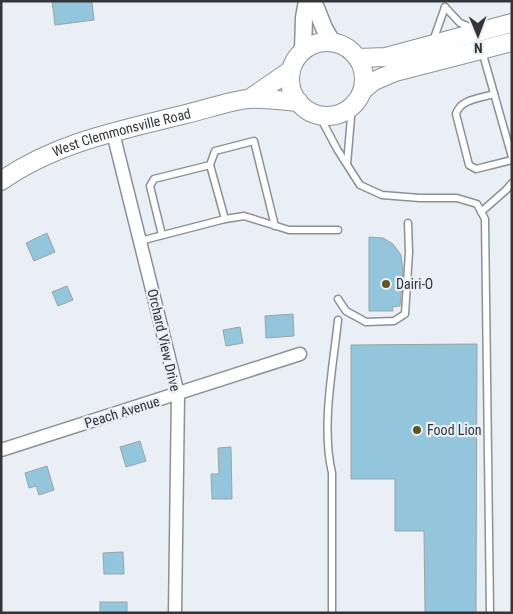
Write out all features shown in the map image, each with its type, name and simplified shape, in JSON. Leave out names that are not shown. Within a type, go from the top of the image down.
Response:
[{"type":"main road","points":[[358,58],[386,57],[512,23]]},
{"type":"main road","points":[[363,90],[364,72],[358,58],[349,49],[332,42],[314,44],[303,51],[294,62],[291,70],[291,88],[299,102],[305,108],[319,115],[335,115],[352,106],[363,90],[374,81],[395,72],[512,42]]},
{"type":"main road","name":"West Clemmonsville Road","points":[[249,99],[291,70]]},
{"type":"main road","name":"West Clemmonsville Road","points":[[1,181],[16,170],[46,155],[75,143],[112,132],[249,99],[299,102]]},
{"type":"street","points":[[303,51],[306,1]]},
{"type":"street","points":[[311,1],[332,42]]},
{"type":"street","name":"Orchard View Drive","points":[[112,132],[178,394],[175,613]]},
{"type":"street","name":"Peach Avenue","points":[[1,450],[300,354]]},
{"type":"lane","points":[[432,45],[445,6],[460,23],[481,32]]},
{"type":"lane","points":[[481,50],[494,94],[512,159],[476,169],[469,164],[456,114],[462,103],[494,94]]},
{"type":"lane","points":[[347,164],[352,106]]},
{"type":"lane","points":[[319,115],[336,149],[360,185],[382,195],[457,198],[477,204],[485,219],[490,613]]},
{"type":"lane","points":[[225,219],[210,165],[215,151],[254,141],[275,226]]},
{"type":"lane","points":[[162,235],[150,186],[154,178],[210,165]]},
{"type":"lane","points":[[481,212],[512,183]]},
{"type":"lane","points":[[140,241],[225,219],[244,216],[289,230],[338,230]]},
{"type":"lane","points":[[338,298],[346,310],[366,322],[394,321],[405,314],[409,252],[408,222]]},
{"type":"lane","points":[[332,613],[332,473],[329,457],[328,429],[338,320]]},
{"type":"building","points":[[52,1],[92,1],[94,20],[55,25]]},
{"type":"building","points":[[47,233],[55,252],[34,261],[26,243]]},
{"type":"building","name":"Dairi-O","points":[[369,237],[383,238],[393,244],[401,255],[403,271],[400,306],[392,307],[393,311],[369,311]]},
{"type":"building","points":[[67,286],[73,300],[58,306],[52,292]]},
{"type":"building","points":[[293,314],[294,336],[266,338],[265,316]]},
{"type":"building","points":[[240,327],[243,343],[226,346],[223,330]]},
{"type":"building","points":[[477,344],[476,613],[425,613],[424,531],[395,531],[395,479],[351,479],[351,345]]},
{"type":"building","points":[[140,441],[146,461],[126,467],[120,447]]},
{"type":"building","points":[[231,447],[232,499],[212,499],[211,474],[219,474],[218,448]]},
{"type":"building","points":[[47,466],[54,490],[39,495],[36,486],[29,488],[25,473]]},
{"type":"building","points":[[123,552],[124,574],[104,574],[103,553]]},
{"type":"building","points":[[100,602],[127,602],[127,613],[100,613]]},
{"type":"place","name":"Dairi-O","points":[[386,284]]},
{"type":"place","name":"Food Lion","points":[[417,430]]}]
